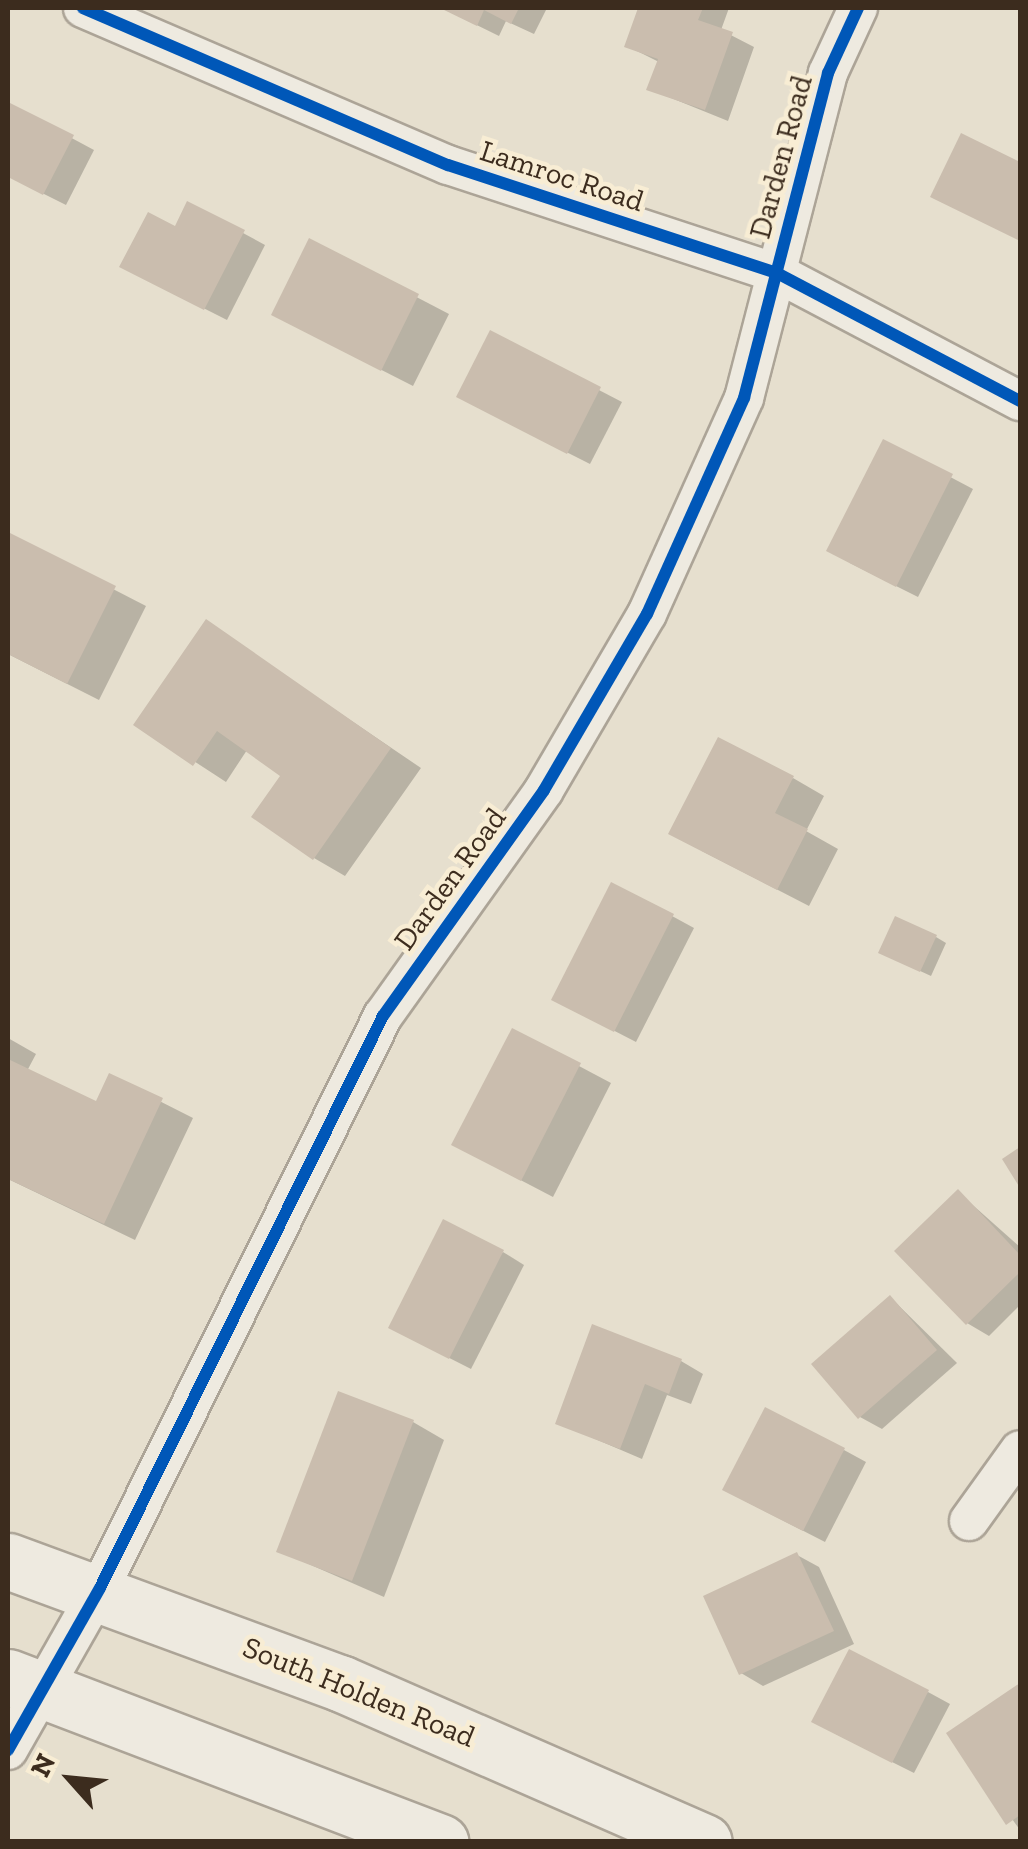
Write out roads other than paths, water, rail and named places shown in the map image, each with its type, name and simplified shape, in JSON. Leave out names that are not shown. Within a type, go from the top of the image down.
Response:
[{"type":"main road","name":"South Holden Road","points":[[8,1561],[100,1588],[704,1842]]},
{"type":"main road","points":[[24,1681],[440,1842]]},
{"type":"street","name":"Lamroc Road","points":[[84,8],[448,165],[777,273],[1020,401]]},
{"type":"street","name":"Darden Road","points":[[8,1750],[24,1681],[100,1588],[382,1016],[544,790],[646,614],[744,398],[828,73],[858,8]]},
{"type":"street","points":[[968,1521],[1020,1450]]}]
